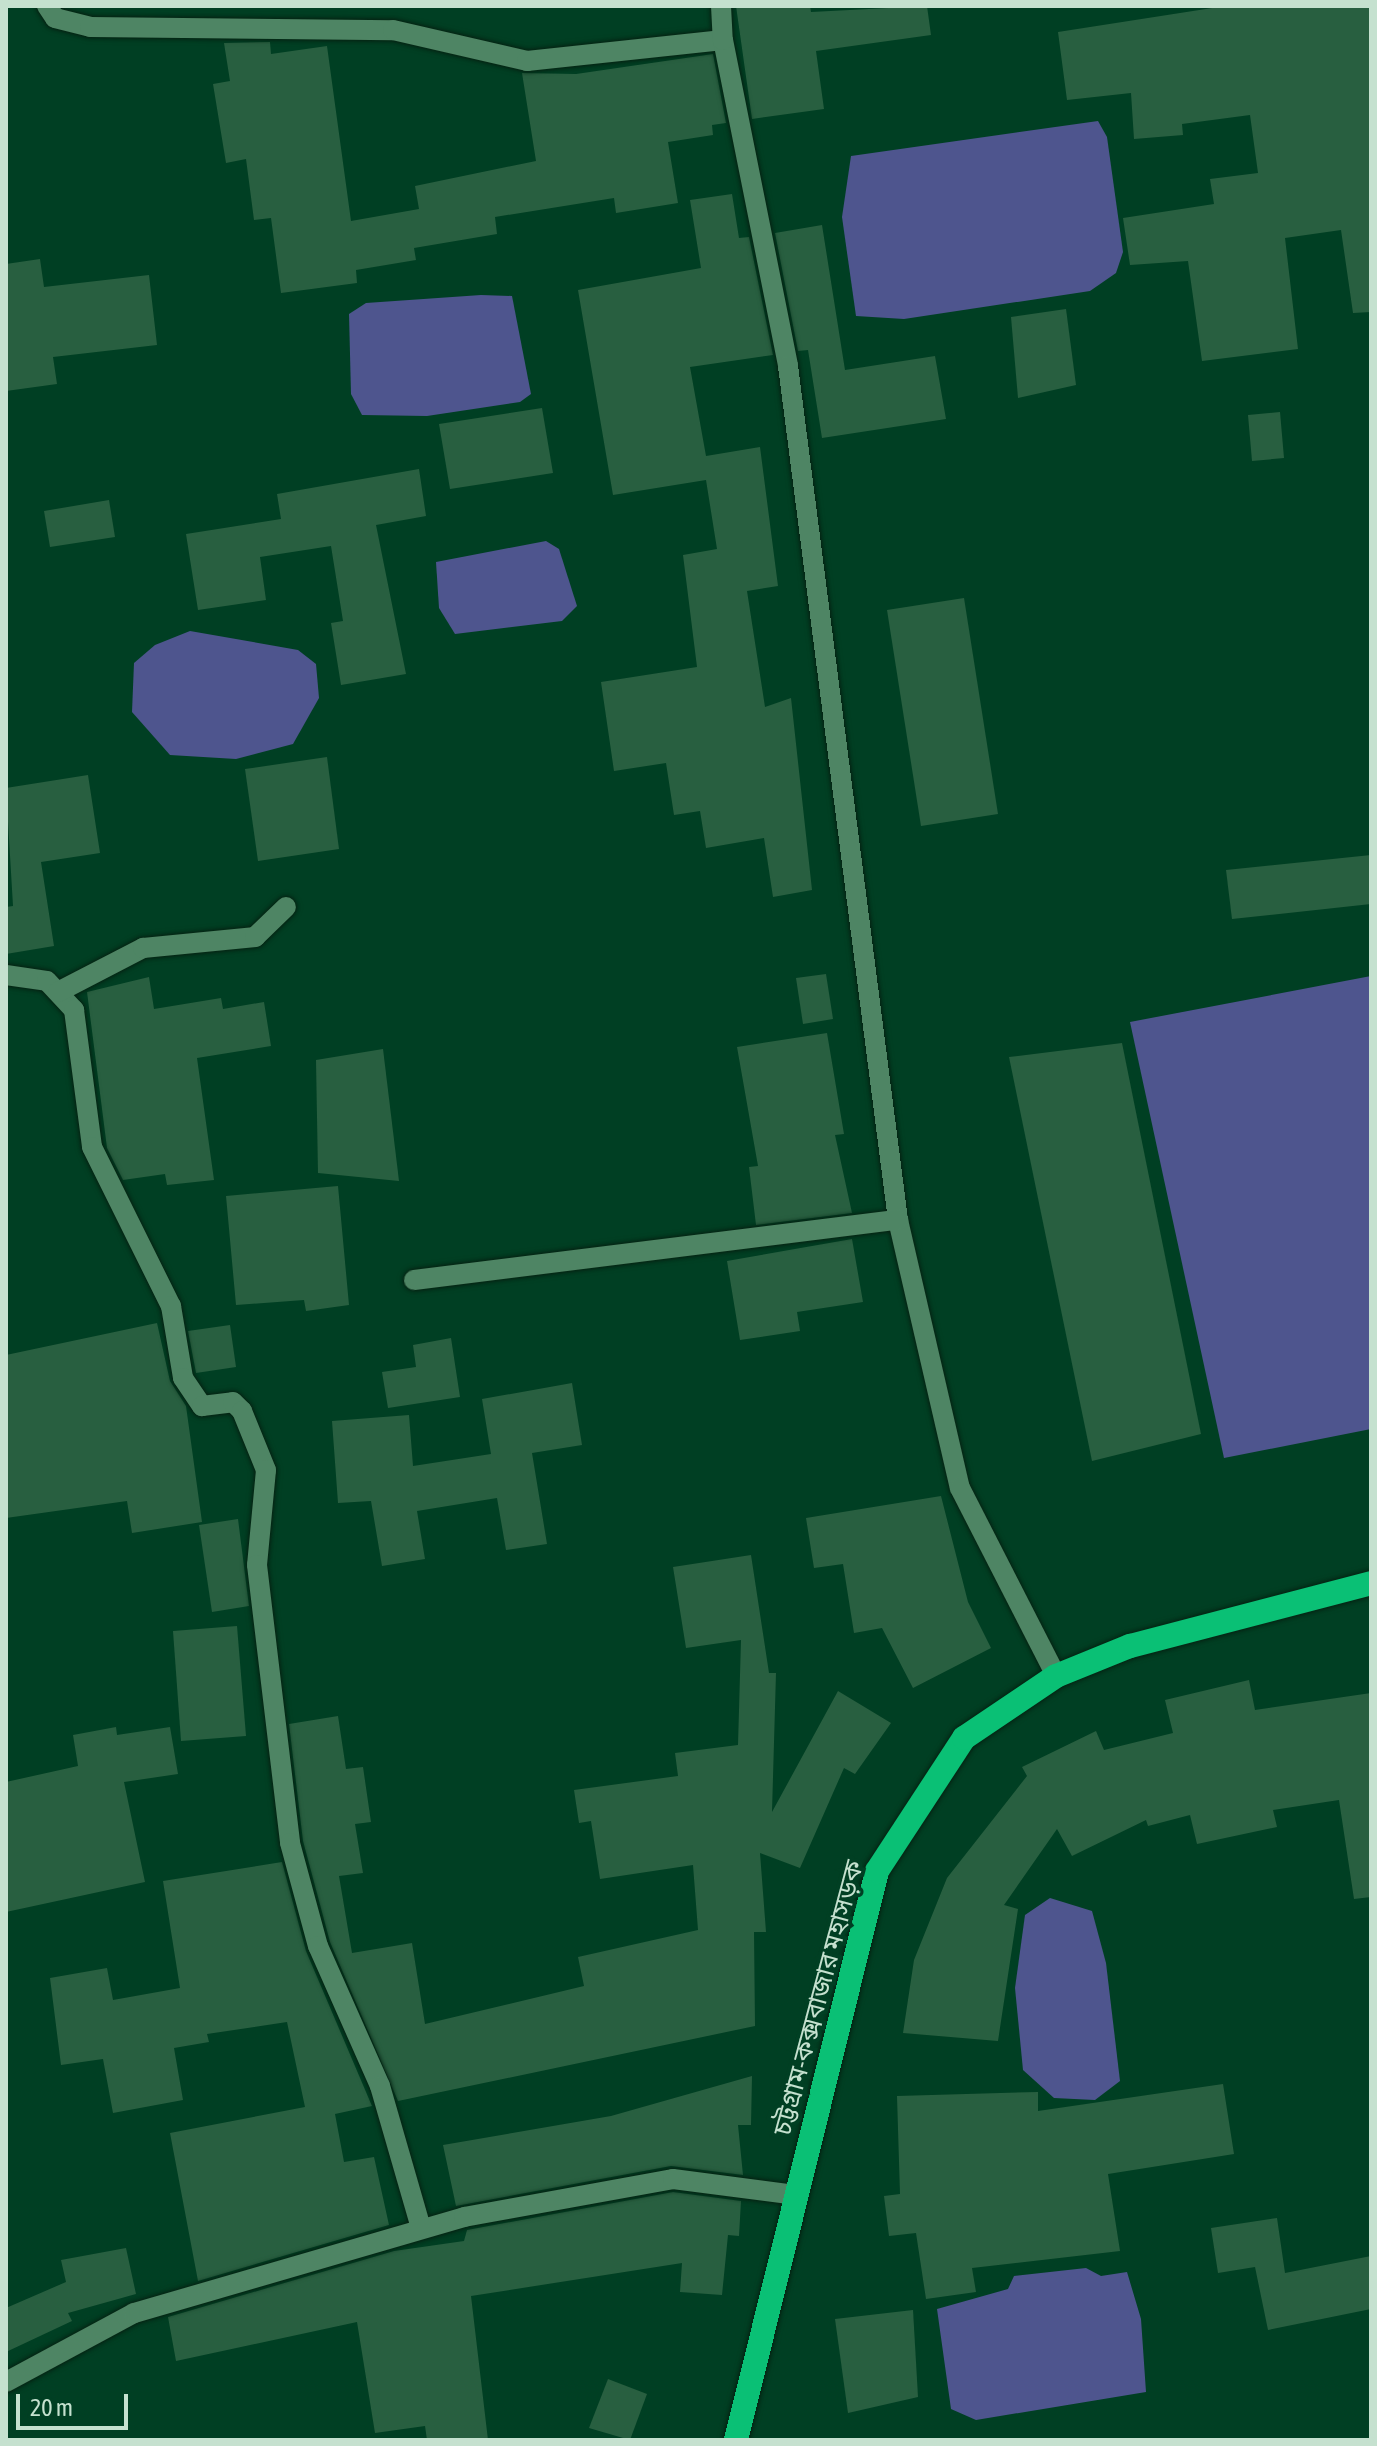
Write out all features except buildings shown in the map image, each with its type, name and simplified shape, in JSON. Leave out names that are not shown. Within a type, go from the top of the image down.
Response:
[{"type":"highway","name":"চট্টগ্রাম-কক্সবাজার মহাসড়ক","points":[[736,2440],[877,1871],[964,1738],[1056,1676],[1130,1646],[1371,1583]]},
{"type":"street","points":[[47,6],[55,18],[90,27],[393,30],[527,61],[723,40]]},
{"type":"street","points":[[721,6],[723,40],[788,366],[898,1220],[960,1488],[1056,1676]]},
{"type":"street","points":[[58,992],[143,948],[255,937],[286,907]]},
{"type":"street","points":[[6,975],[47,981],[74,1010],[92,1147],[171,1306],[183,1378],[202,1406],[233,1402],[242,1411],[266,1470],[257,1565],[290,1843],[318,1946],[380,2086],[421,2228]]},
{"type":"street","points":[[414,1280],[898,1220]]},
{"type":"street","points":[[6,2382],[134,2313],[421,2228],[673,2179],[797,2195]]},
{"type":"water","points":[[1098,121],[1107,137],[1123,252],[1116,273],[1090,291],[904,319],[856,316],[842,217],[851,156]]},
{"type":"water","points":[[481,295],[512,296],[531,394],[520,402],[427,416],[362,415],[351,394],[349,314],[366,303]]},
{"type":"water","points":[[546,541],[559,549],[577,606],[562,621],[455,634],[439,608],[436,562]]},
{"type":"water","points":[[190,631],[298,650],[316,664],[319,698],[293,744],[236,759],[170,755],[132,712],[134,663],[155,645]]},
{"type":"water","points":[[1371,976],[1371,1429],[1224,1458],[1130,1022]]},
{"type":"water","points":[[1050,1898],[1092,1911],[1106,1963],[1120,2081],[1095,2100],[1054,2098],[1023,2070],[1015,1988],[1025,1915]]},
{"type":"water","points":[[1086,2268],[1101,2276],[1127,2272],[1141,2319],[1146,2392],[976,2420],[951,2409],[937,2309],[1008,2289],[1014,2276]]}]
